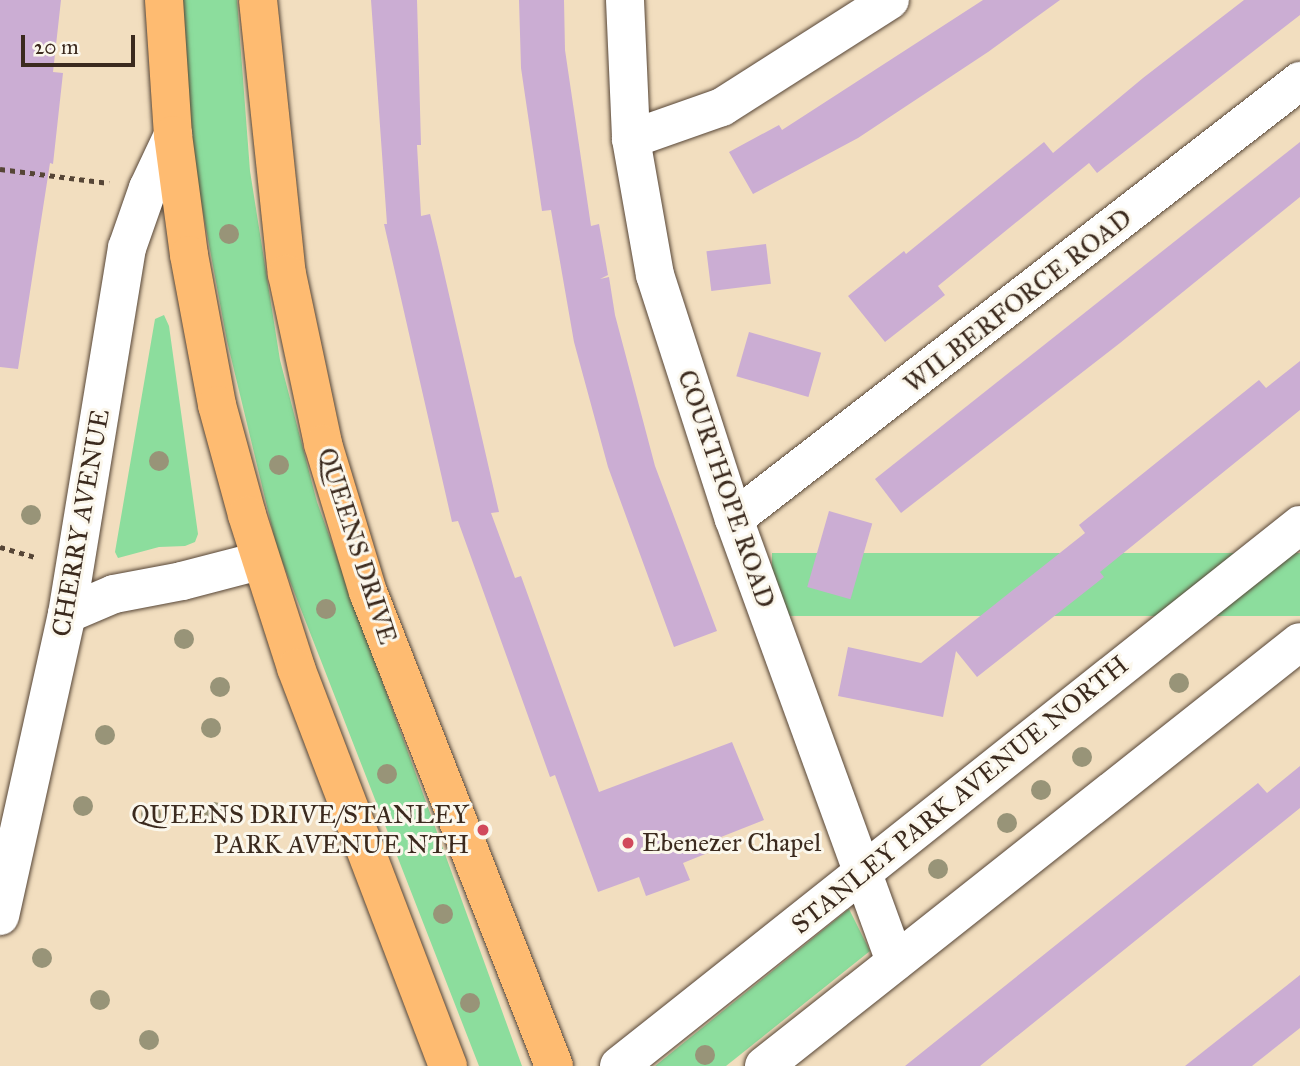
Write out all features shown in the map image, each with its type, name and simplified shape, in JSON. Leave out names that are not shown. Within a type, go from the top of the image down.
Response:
[{"type":"highway","points":[[164,0],[173,135],[189,255],[218,405],[259,561],[296,668],[448,1066]]},
{"type":"highway","name":"QUEENS DRIVE","points":[[258,0],[260,42],[287,274],[323,444],[368,592],[554,1066]]},
{"type":"street","name":"COURTHOPE ROAD","points":[[625,0],[631,139],[655,275],[734,519],[895,962]]},
{"type":"street","points":[[631,139],[722,107],[890,0]]},
{"type":"street","name":"WILBERFORCE ROAD","points":[[734,519],[1300,81]]},
{"type":"street","name":"CHERRY AVENUE","points":[[0,916],[67,614],[127,248],[148,188],[173,135]]},
{"type":"street","name":"STANLEY PARK AVENUE NORTH","points":[[620,1066],[1300,524]]},
{"type":"street","points":[[67,614],[114,594],[182,581],[259,561]]},
{"type":"street","points":[[764,1066],[1300,642]]},
{"type":"path","points":[[0,169],[148,188]]},
{"type":"green space","points":[[183,0],[237,0],[250,171],[280,360],[317,502],[522,1066],[479,1066],[277,548],[227,341],[191,148]]},
{"type":"green space","points":[[164,315],[169,326],[198,534],[195,542],[185,546],[159,547],[118,558],[115,552],[155,319]]},
{"type":"green space","points":[[772,553],[1300,553],[1300,616],[772,616]]},
{"type":"green space","points":[[849,909],[870,951],[726,1066],[655,1066]]},
{"type":"building","points":[[0,0],[61,0],[53,72],[63,73],[53,164],[50,163],[18,369],[0,367]]},
{"type":"building","points":[[371,0],[417,0],[421,145],[417,145],[421,216],[430,214],[439,251],[499,512],[491,513],[515,578],[521,576],[599,792],[732,742],[764,820],[721,837],[725,846],[683,863],[690,880],[646,896],[639,877],[598,892],[555,775],[550,777],[458,521],[452,522],[384,224],[387,224]]},
{"type":"building","points":[[519,0],[564,0],[565,50],[591,226],[599,224],[608,275],[600,279],[609,277],[615,315],[655,466],[717,631],[674,647],[608,467],[574,342],[551,210],[542,211],[521,68]]},
{"type":"building","points":[[983,0],[1060,0],[988,52],[858,138],[753,194],[729,152],[779,125],[782,130]]},
{"type":"building","points":[[1244,0],[1300,0],[1300,15],[1097,173],[1089,163],[938,286],[945,295],[885,342],[848,296],[904,251],[906,254],[1044,142],[1053,153],[1143,78]]},
{"type":"building","points":[[1300,142],[1300,197],[1120,343],[901,513],[875,479]]},
{"type":"building","points":[[766,244],[771,284],[711,291],[706,251]]},
{"type":"building","points":[[749,332],[821,353],[808,397],[736,376]]},
{"type":"building","points":[[1300,361],[1300,410],[1100,572],[1104,577],[977,677],[956,651],[943,717],[838,696],[848,647],[921,663],[1085,533],[1079,525],[1259,380],[1266,388]]},
{"type":"building","points":[[829,511],[872,523],[850,599],[807,587]]},
{"type":"building","points":[[1300,766],[1300,808],[980,1066],[905,1066],[1258,783],[1267,793]]},
{"type":"building","points":[[1300,975],[1300,1028],[1252,1066],[1185,1066]]},
{"type":"place","name":"QUEENS DRIVE/STANLEY PARK AVENUE NTH","points":[[483,830]]},
{"type":"place","name":"Ebenezer Chapel","points":[[628,843]]}]
